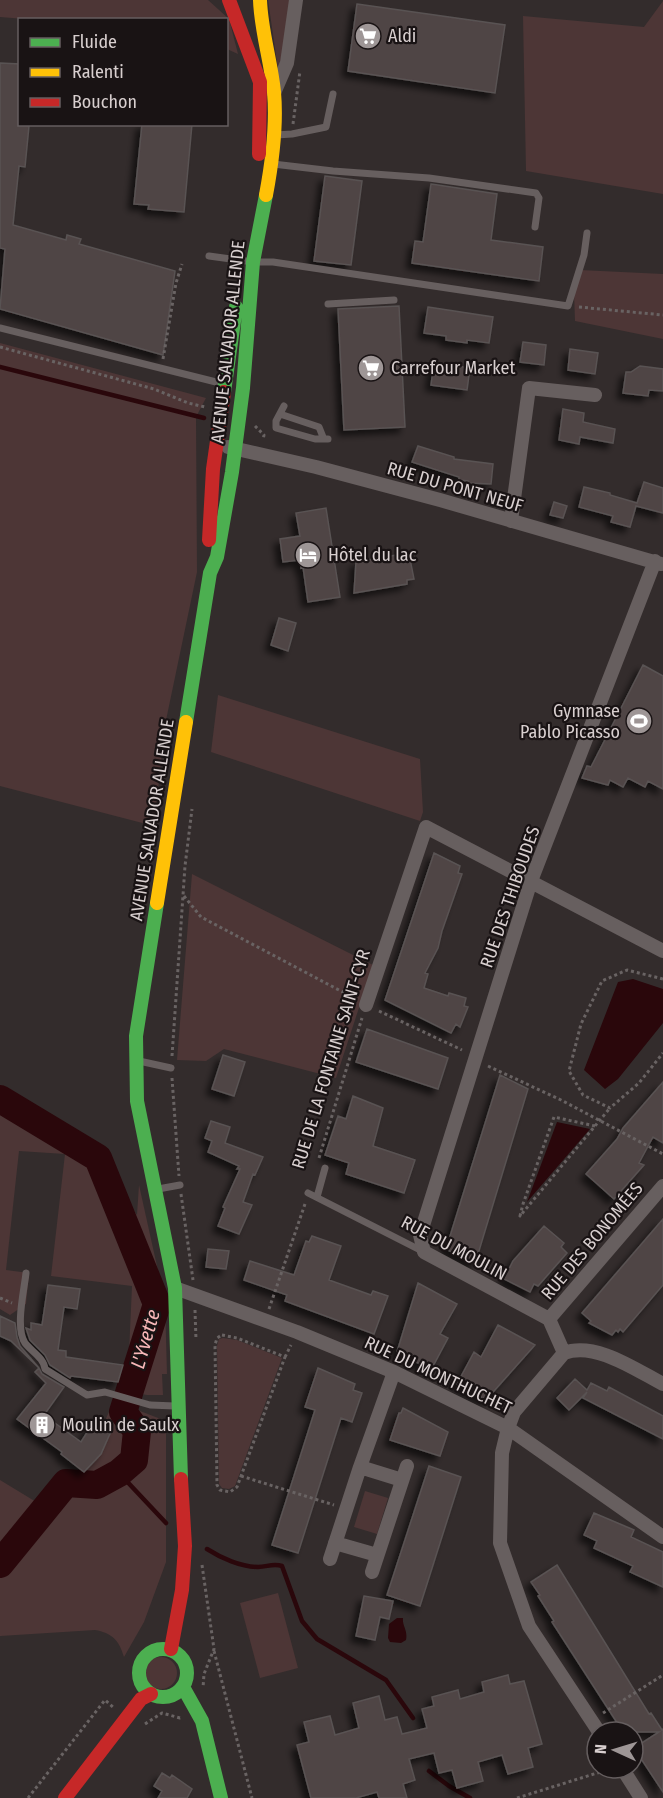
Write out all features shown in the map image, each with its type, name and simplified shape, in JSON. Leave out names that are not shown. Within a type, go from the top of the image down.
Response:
[{"type":"main road","points":[[210,573],[208,544],[213,469],[247,261],[259,168],[260,82],[229,0]]},
{"type":"main road","points":[[260,0],[261,21],[274,93]]},
{"type":"main road","name":"AVENUE SALVADOR ALLENDE","points":[[171,1649],[182,1590],[185,1546],[178,1406],[176,1288],[137,1101],[136,1036],[210,573],[217,557],[235,448],[243,388],[247,261],[269,163],[273,135],[274,93]]},
{"type":"main road","points":[[171,1649],[183,1658],[186,1665],[188,1673],[183,1687],[172,1696],[158,1697],[151,1694],[145,1689],[138,1675],[142,1659],[155,1650],[171,1649]]},
{"type":"main road","points":[[183,1687],[202,1721],[222,1798]]},
{"type":"main road","points":[[65,1798],[141,1699],[151,1694]]},
{"type":"street","name":"AVENUE SALVADOR ALLENDE","points":[[274,93],[287,63],[296,0]]},
{"type":"street","points":[[511,521],[529,388],[595,395]]},
{"type":"street","name":"RUE DU PONT NEUF","points":[[217,444],[326,469],[659,563]]},
{"type":"street","name":"RUE DES THIBOUDES","points":[[424,1252],[420,1235],[531,881],[659,563]]},
{"type":"street","name":"RUE DE LA FONTAINE SAINT-CYR","points":[[366,1005],[426,827],[531,881]]},
{"type":"street","points":[[531,881],[663,951]]},
{"type":"street","name":"RUE DES BONOMÉES","points":[[549,1319],[663,1186]]},
{"type":"street","name":"RUE DU MOULIN","points":[[424,1252],[549,1319]]},
{"type":"street","name":"RUE DU MONTHUCHET","points":[[176,1288],[297,1332],[394,1372],[508,1428],[663,1537]]},
{"type":"street","points":[[549,1319],[564,1353]]},
{"type":"street","points":[[591,1720],[529,1626],[500,1543],[502,1453],[514,1412],[564,1353],[573,1350],[599,1352],[663,1384]]},
{"type":"street","points":[[330,1559],[394,1372]]},
{"type":"street","points":[[372,1572],[407,1466]]},
{"type":"street","points":[[360,1467],[402,1480]]},
{"type":"street","points":[[335,1543],[377,1555]]},
{"type":"street","points":[[630,1780],[641,1798]]},
{"type":"lane","points":[[259,130],[273,135],[292,134],[326,127],[333,94]]},
{"type":"lane","points":[[269,163],[333,171],[429,178],[536,193],[539,198],[535,227]]},
{"type":"lane","points":[[209,256],[273,262],[568,306],[584,255],[587,233]]},
{"type":"lane","points":[[328,304],[394,300]]},
{"type":"lane","points":[[0,328],[226,384]]},
{"type":"lane","points":[[280,414],[319,427],[325,438],[315,439],[276,428],[276,421],[284,406]]},
{"type":"lane","points":[[137,1060],[171,1068]]},
{"type":"lane","points":[[316,1197],[325,1168]]},
{"type":"lane","points":[[156,1190],[180,1185]]},
{"type":"lane","name":"RUE DU MOULIN","points":[[309,1193],[424,1252]]},
{"type":"lane","points":[[26,1273],[20,1329],[24,1342],[45,1364],[45,1369],[87,1395],[105,1392],[150,1405],[178,1406]]},
{"type":"path","points":[[171,371],[163,360],[176,283],[182,264]]},
{"type":"path","points":[[568,306],[663,315]]},
{"type":"path","points":[[0,347],[154,389],[188,403],[210,408]]},
{"type":"path","points":[[252,424],[264,435],[261,454]]},
{"type":"path","points":[[192,808],[183,894],[171,1068],[180,1185],[195,1294],[196,1345]]},
{"type":"path","points":[[183,894],[201,917],[366,1005]]},
{"type":"path","points":[[610,1108],[583,1095],[569,1071],[581,1024],[602,981],[627,970],[663,979]]},
{"type":"path","name":"RUE DE LA FONTAINE SAINT-CYR","points":[[319,1160],[366,1005]]},
{"type":"path","points":[[596,1126],[554,1117],[520,1216],[596,1126],[610,1108],[639,1083],[663,1053]]},
{"type":"path","points":[[561,1100],[663,1154]]},
{"type":"path","name":"RUE DE LA FONTAINE SAINT-CYR","points":[[272,1303],[309,1193]]},
{"type":"path","points":[[222,1335],[237,1338],[285,1357],[241,1476],[233,1490],[223,1491],[218,1488],[214,1345],[217,1338],[222,1335]]},
{"type":"path","points":[[241,1476],[346,1509]]},
{"type":"path","points":[[202,1562],[214,1649],[252,1798]]},
{"type":"path","points":[[139,1728],[162,1713],[180,1718],[204,1700],[204,1674],[214,1649]]},
{"type":"path","points":[[603,1720],[663,1675]]},
{"type":"path","points":[[28,1798],[105,1700]]},
{"type":"path","points":[[517,1798],[585,1777]]},
{"type":"shaded area","points":[[0,0],[208,0],[228,18],[18,18],[0,17]]},
{"type":"shaded area","points":[[268,0],[292,0],[285,53],[278,69]]},
{"type":"shaded area","points":[[663,1],[663,194],[526,171],[523,16],[644,27]]},
{"type":"shaded area","points":[[228,18],[229,19],[238,54],[228,49]]},
{"type":"shaded area","points":[[580,270],[663,274],[663,339],[575,321],[574,292]]},
{"type":"shaded area","points":[[0,343],[206,398],[196,417],[197,572],[165,725],[154,826],[0,786]]},
{"type":"shaded area","points":[[218,695],[420,759],[423,812],[420,821],[211,752]]},
{"type":"shaded area","points":[[192,874],[373,965],[336,1078],[224,1049],[206,1061],[177,1060]]},
{"type":"shaded area","points":[[633,979],[663,989],[663,1023],[618,1079],[605,1089],[584,1070],[618,982]]},
{"type":"shaded area","points":[[0,1088],[80,1141],[137,1215],[139,1185],[165,1302],[167,1374],[162,1374],[163,1395],[118,1390],[129,1353],[132,1286],[51,1276],[65,1154],[19,1151],[6,1270],[29,1273],[26,1304],[10,1315],[0,1309]]},
{"type":"shaded area","points":[[557,1122],[590,1129],[527,1202]]},
{"type":"shaded area","points":[[219,1339],[237,1340],[282,1358],[235,1486],[229,1489],[222,1488],[219,1484],[217,1346]]},
{"type":"shaded area","points":[[114,1401],[166,1421],[166,1562],[144,1622],[124,1657],[114,1638],[95,1630],[0,1636],[0,1480],[51,1511],[81,1473]]},
{"type":"shaded area","points":[[365,1491],[388,1498],[377,1534],[354,1527]]},
{"type":"shaded area","points":[[278,1593],[298,1668],[260,1678],[240,1603]]},
{"type":"shaded area","points":[[397,1618],[403,1618],[406,1633],[406,1640],[401,1643],[390,1642],[388,1638],[389,1624]]},
{"type":"shaded area","points":[[161,1657],[172,1662],[177,1673],[172,1684],[161,1689],[150,1684],[145,1673],[150,1662]]},
{"type":"building","points":[[357,4],[505,25],[495,93],[348,71]]},
{"type":"building","points":[[0,63],[18,64],[18,126],[29,126],[25,167],[19,166],[13,225],[66,240],[67,235],[81,239],[79,244],[175,271],[163,355],[0,309],[5,249],[0,248]]},
{"type":"building","points":[[142,126],[192,126],[184,212],[148,209],[149,205],[134,204]]},
{"type":"building","points":[[325,176],[362,181],[351,265],[314,261]]},
{"type":"building","points":[[431,184],[497,194],[491,240],[543,247],[539,281],[412,263],[415,241],[423,242]]},
{"type":"building","name":"Carrefour Market","points":[[399,306],[405,427],[344,430],[338,309]]},
{"type":"building","points":[[428,307],[493,317],[489,343],[446,340],[446,336],[424,333]]},
{"type":"building","points":[[523,342],[546,345],[544,365],[520,362]]},
{"type":"building","points":[[570,349],[598,353],[595,374],[568,370]]},
{"type":"building","points":[[434,363],[470,368],[467,390],[431,385]]},
{"type":"building","points":[[640,366],[663,369],[663,391],[649,390],[648,396],[623,393],[626,372],[631,372]]},
{"type":"building","points":[[563,409],[584,413],[583,422],[615,429],[613,443],[580,437],[579,444],[559,440]]},
{"type":"building","points":[[418,446],[454,457],[454,459],[493,464],[491,484],[468,483],[468,481],[459,480],[459,477],[412,462]]},
{"type":"building","points":[[644,482],[663,488],[663,513],[636,506],[630,527],[611,522],[613,516],[579,507],[584,487],[637,503]]},
{"type":"building","points":[[554,502],[567,506],[563,518],[550,515]]},
{"type":"building","points":[[326,508],[340,597],[308,602],[300,560],[283,562],[280,539],[300,536],[296,513]]},
{"type":"building","points":[[403,554],[403,560],[410,559],[414,579],[407,580],[407,584],[354,593],[356,562]]},
{"type":"building","points":[[279,618],[296,623],[288,651],[271,645]]},
{"type":"building","name":"Gymnase Pablo Picasso","points":[[643,665],[663,676],[663,789],[648,781],[645,787],[628,778],[623,787],[610,780],[608,785],[582,778],[587,766],[591,767]]},
{"type":"building","points":[[434,853],[460,866],[458,873],[462,874],[438,948],[425,973],[428,974],[424,988],[448,996],[449,993],[466,998],[464,1006],[468,1007],[460,1027],[456,1024],[451,1033],[385,1000]]},
{"type":"building","points":[[367,1029],[448,1058],[438,1089],[356,1062]]},
{"type":"building","points":[[223,1055],[245,1062],[234,1096],[212,1089]]},
{"type":"building","points":[[500,1075],[528,1089],[475,1264],[446,1249]]},
{"type":"building","points":[[663,1082],[663,1143],[653,1137],[639,1163],[644,1165],[614,1199],[586,1174]]},
{"type":"building","points":[[353,1096],[383,1108],[373,1146],[415,1160],[404,1193],[346,1174],[349,1163],[325,1155],[338,1116],[346,1119]]},
{"type":"building","points":[[211,1121],[230,1127],[225,1143],[263,1157],[255,1175],[253,1174],[243,1202],[252,1205],[239,1234],[218,1226],[225,1208],[223,1207],[240,1169],[237,1169],[239,1166],[208,1152],[212,1141],[205,1138]]},
{"type":"building","points":[[663,1219],[663,1285],[623,1332],[620,1329],[618,1332],[616,1330],[612,1335],[589,1323],[591,1321],[582,1313]]},
{"type":"building","points":[[544,1226],[564,1243],[561,1247],[567,1253],[538,1286],[534,1284],[530,1292],[504,1279],[513,1261]]},
{"type":"building","points":[[312,1236],[341,1246],[329,1280],[371,1295],[373,1291],[388,1296],[374,1334],[285,1301],[287,1295],[244,1280],[250,1261],[294,1275],[306,1241],[309,1242]]},
{"type":"building","points":[[208,1249],[229,1251],[226,1269],[206,1267]]},
{"type":"building","points":[[418,1283],[457,1304],[440,1334],[448,1338],[431,1370],[397,1352]]},
{"type":"building","points":[[48,1285],[80,1289],[77,1309],[64,1307],[58,1350],[66,1351],[66,1357],[123,1365],[118,1382],[71,1376],[70,1378],[50,1365],[45,1355],[30,1340],[26,1328],[31,1330],[31,1323],[42,1325]]},
{"type":"building","points":[[0,1316],[15,1323],[20,1346],[39,1368],[11,1341],[0,1336]]},
{"type":"building","points":[[498,1325],[535,1345],[486,1400],[457,1384],[474,1352],[481,1357]]},
{"type":"building","name":"Moulin de Saulx","points":[[39,1368],[42,1374],[64,1387],[44,1415],[81,1442],[96,1418],[112,1429],[101,1454],[84,1472],[61,1454],[62,1452],[17,1419],[46,1383],[35,1372]]},
{"type":"building","points":[[318,1368],[355,1384],[353,1390],[362,1393],[352,1422],[341,1418],[298,1553],[272,1545],[315,1410],[305,1407]]},
{"type":"building","points":[[575,1379],[587,1390],[591,1383],[607,1391],[609,1387],[663,1416],[663,1439],[583,1398],[587,1392],[569,1410],[557,1398]]},
{"type":"building","points":[[403,1408],[448,1432],[440,1456],[390,1440],[399,1413]]},
{"type":"building","points":[[429,1466],[461,1477],[420,1606],[387,1595]]},
{"type":"building","points":[[594,1513],[634,1530],[631,1537],[663,1552],[663,1587],[630,1572],[633,1566],[594,1548],[597,1541],[584,1535]]},
{"type":"building","points":[[557,1565],[649,1714],[651,1713],[663,1729],[663,1792],[645,1765],[645,1741],[659,1732],[645,1732],[645,1720],[615,1720],[552,1622],[554,1621],[531,1582]]},
{"type":"building","points":[[364,1596],[393,1601],[389,1619],[380,1617],[375,1640],[356,1636]]},
{"type":"building","points":[[508,1675],[510,1684],[524,1681],[542,1744],[528,1748],[533,1767],[508,1774],[502,1755],[478,1762],[483,1781],[457,1788],[452,1770],[439,1773],[434,1753],[409,1759],[415,1780],[403,1784],[407,1798],[379,1798],[377,1792],[356,1798],[311,1798],[297,1745],[309,1742],[304,1722],[330,1716],[335,1735],[359,1728],[353,1703],[379,1696],[385,1720],[397,1717],[402,1734],[427,1728],[422,1709],[434,1706],[432,1697],[458,1690],[460,1699],[484,1692],[482,1682]]},
{"type":"building","points":[[162,1773],[170,1778],[172,1775],[192,1789],[187,1798],[158,1798],[162,1791],[154,1786]]},
{"type":"waterway","points":[[0,367],[204,418]]},
{"type":"waterway","name":"L'Yvette","points":[[0,1099],[98,1158],[157,1304],[123,1412],[137,1431],[134,1460],[119,1473],[97,1485],[66,1483],[0,1564]]},
{"type":"waterway","points":[[119,1473],[166,1523]]},
{"type":"waterway","points":[[207,1549],[238,1564],[258,1567],[282,1566],[302,1621],[317,1639],[386,1680],[413,1718]]},
{"type":"waterway","points":[[429,1771],[470,1798]]},
{"type":"traffic: fast","points":[[186,722],[210,573],[217,557],[232,472],[243,388],[253,262],[266,195]]},
{"type":"traffic: fast","points":[[224,392],[236,307]]},
{"type":"traffic: fast","points":[[157,903],[136,1036],[137,1101],[175,1288],[181,1479]]},
{"type":"traffic: fast","points":[[158,1649],[168,1649],[183,1659],[187,1673],[186,1682],[177,1693],[168,1697],[158,1697],[143,1687],[139,1678],[139,1668],[149,1653],[158,1649]]},
{"type":"traffic: fast","points":[[183,1687],[202,1721],[221,1798]]},
{"type":"traffic: slow","points":[[260,0],[275,105],[273,144],[266,195]]},
{"type":"traffic: slow","points":[[157,903],[186,722]]},
{"type":"traffic: jam","points":[[229,0],[260,82],[259,154]]},
{"type":"traffic: jam","points":[[209,540],[213,469],[224,392]]},
{"type":"traffic: jam","points":[[171,1649],[182,1590],[185,1546],[181,1479]]},
{"type":"traffic: jam","points":[[65,1798],[141,1699],[151,1694]]},
{"type":"place","name":"Aldi","points":[[368,36]]},
{"type":"place","name":"Carrefour Market","points":[[371,368]]},
{"type":"place","name":"Hôtel du lac","points":[[308,555]]},
{"type":"place","name":"Gymnase Pablo Picasso","points":[[639,721]]},
{"type":"place","name":"Moulin de Saulx","points":[[42,1425]]}]
